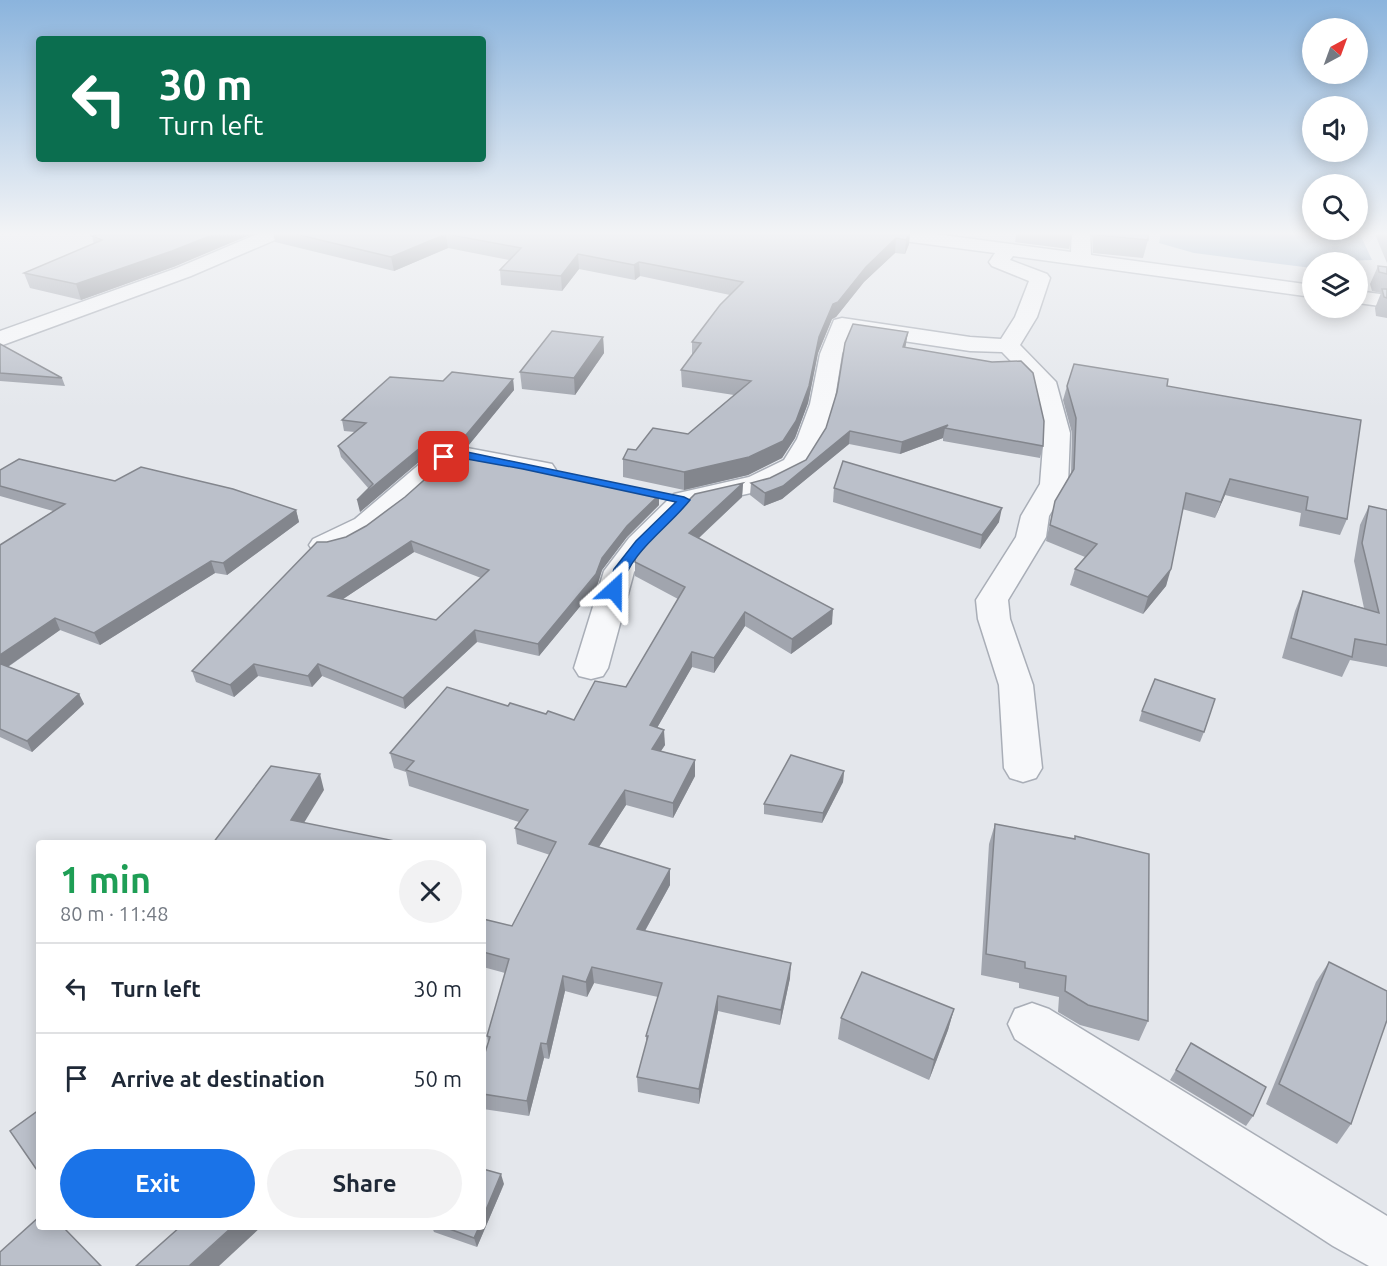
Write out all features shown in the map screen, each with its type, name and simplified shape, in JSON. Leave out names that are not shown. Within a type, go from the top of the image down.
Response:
[{"type":"street","points":[[0,339],[132,291]]},
{"type":"street","points":[[1008,346],[1026,317],[1035,291]]},
{"type":"street","points":[[1368,298],[1387,301]]},
{"type":"street","points":[[649,493],[684,500],[758,483],[794,465],[810,439],[822,404],[831,354],[842,325],[970,344],[1008,346],[1044,382],[1057,433],[1054,484],[1035,516],[1031,537],[992,600],[994,619],[1016,685],[1023,768]]},
{"type":"street","points":[[324,545],[365,525],[444,457],[467,456],[568,476]]},
{"type":"street","points":[[591,668],[619,571],[640,544],[684,500]]},
{"type":"street","points":[[1032,1024],[1352,1227],[1387,1246]]},
{"type":"building","points":[[734,291],[847,291],[838,302],[833,304],[819,337],[809,386],[796,421],[783,441],[749,457],[684,472],[623,459],[628,449],[636,450],[653,428],[688,434],[751,381],[681,370],[701,343],[692,342],[720,305]]},
{"type":"building","points":[[1383,291],[1387,291],[1387,298],[1384,297]]},
{"type":"building","points":[[853,324],[908,332],[903,347],[992,362],[1021,361],[1033,373],[1044,421],[1043,446],[945,428],[948,425],[902,442],[850,431],[783,486],[765,493],[751,483],[770,478],[806,460],[826,428],[837,392],[845,343]]},
{"type":"building","points":[[552,331],[603,337],[574,378],[520,372]]},
{"type":"building","points":[[0,344],[62,378],[0,373]]},
{"type":"building","points":[[1074,364],[1168,379],[1167,386],[1361,420],[1347,519],[1306,510],[1308,497],[1230,479],[1221,502],[1186,493],[1171,569],[1148,597],[1075,569],[1097,544],[1050,525],[1055,501],[1074,469],[1076,418],[1067,386]]},
{"type":"building","points":[[452,372],[513,379],[466,435],[432,438],[357,500],[373,484],[338,446],[366,423],[342,420],[390,377],[443,381]]},
{"type":"building","points":[[465,456],[521,465],[659,495],[627,526],[602,558],[596,574],[538,644],[475,630],[403,698],[318,664],[308,676],[254,664],[230,685],[192,671],[317,542],[346,537],[366,526],[405,497],[450,457]],"holes":[[[411,541],[489,570],[436,620],[328,596]]]},
{"type":"building","points":[[19,459],[115,481],[141,467],[233,489],[296,510],[223,563],[211,561],[94,633],[55,618],[0,655],[0,545],[65,504],[0,486],[0,470]]},
{"type":"building","points":[[843,461],[1002,508],[982,535],[834,488]]},
{"type":"building","points":[[743,483],[689,533],[833,609],[792,639],[745,612],[714,658],[692,652],[650,725],[664,730],[652,749],[695,760],[673,803],[625,790],[589,844],[670,869],[637,929],[791,963],[781,1010],[718,996],[699,1089],[637,1077],[648,1036],[646,1036],[662,983],[592,967],[586,982],[563,976],[547,1044],[541,1043],[527,1101],[486,1094],[486,1050],[490,1037],[487,1036],[509,959],[486,953],[486,920],[512,926],[556,842],[515,828],[528,810],[406,770],[414,761],[390,753],[447,687],[508,706],[510,703],[546,714],[548,711],[574,720],[595,681],[626,687],[685,587],[635,562],[635,559],[652,537],[695,494]]},
{"type":"building","points":[[1369,506],[1387,510],[1387,645],[1355,639],[1352,657],[1291,638],[1303,591],[1379,613],[1362,543]]},
{"type":"building","points":[[1,664],[79,694],[27,741],[0,729]]},
{"type":"building","points":[[1155,679],[1215,699],[1204,732],[1142,711]]},
{"type":"building","points":[[791,755],[844,771],[823,813],[764,804]]},
{"type":"building","points":[[271,766],[320,774],[291,820],[390,840],[215,840]]},
{"type":"building","points":[[995,824],[1075,839],[1075,836],[1149,854],[1148,1021],[1088,1005],[1065,991],[1066,976],[1025,968],[1025,962],[986,954]]},
{"type":"building","points":[[1329,962],[1387,991],[1387,1020],[1351,1124],[1279,1084]]},
{"type":"building","points":[[862,972],[954,1009],[934,1060],[841,1018]]},
{"type":"building","points":[[1191,1043],[1266,1087],[1253,1116],[1176,1070]]},
{"type":"building","points":[[36,1112],[36,1169],[10,1131]]},
{"type":"building","points":[[486,1170],[501,1174],[486,1210]]},
{"type":"building","points":[[36,1220],[36,1230],[66,1230],[101,1266],[0,1266],[0,1252]]},
{"type":"building","points":[[177,1230],[229,1230],[189,1266],[136,1266]]},
{"type":"building","points":[[452,1230],[478,1230],[474,1238]]},
{"type":"route","points":[[444,457],[467,456],[523,465],[684,500],[640,544],[619,571],[614,590]]}]
